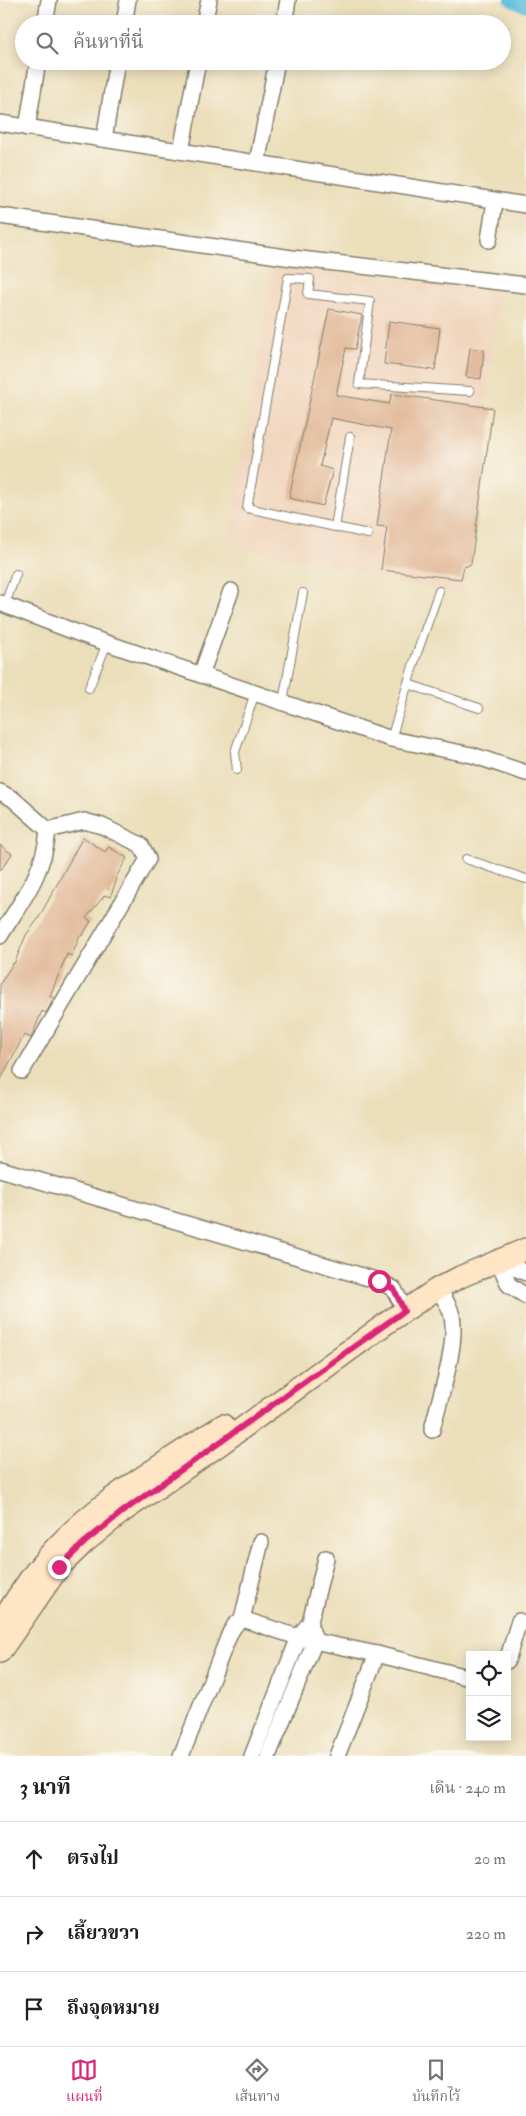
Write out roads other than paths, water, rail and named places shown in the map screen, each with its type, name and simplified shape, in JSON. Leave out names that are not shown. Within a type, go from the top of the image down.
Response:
[{"type":"street","points":[[46,15],[49,0]]},
{"type":"street","points":[[126,15],[128,0]]},
{"type":"street","points":[[206,15],[208,0]]},
{"type":"street","points":[[286,15],[288,0]]},
{"type":"street","points":[[27,128],[37,70]]},
{"type":"street","points":[[104,139],[116,70]]},
{"type":"street","points":[[181,151],[196,70]]},
{"type":"street","points":[[257,163],[274,70]]},
{"type":"street","points":[[0,123],[526,205]]},
{"type":"street","points":[[489,240],[495,201]]},
{"type":"street","points":[[0,216],[308,260],[526,285]]},
{"type":"street","points":[[201,675],[231,591]]},
{"type":"street","points":[[3,604],[107,643],[391,739],[472,756],[526,773]]},
{"type":"street","points":[[0,792],[13,799],[48,830]]},
{"type":"street","points":[[22,1071],[148,859],[141,845],[84,821],[48,830]]},
{"type":"street","points":[[0,936],[38,874],[46,852],[48,830]]},
{"type":"street","points":[[0,1169],[379,1281],[394,1289],[402,1305]]},
{"type":"street","points":[[0,1652],[59,1567],[85,1542],[122,1512],[402,1305],[437,1274],[526,1234]]},
{"type":"street","points":[[0,1624],[39,1566],[70,1533],[107,1502],[402,1305],[512,1255]]},
{"type":"street","points":[[512,1255],[517,1268],[526,1273]]},
{"type":"street","points":[[512,1255],[509,1285],[526,1296]]},
{"type":"street","points":[[432,1430],[453,1335],[452,1316],[449,1305],[437,1289]]},
{"type":"street","points":[[181,1756],[230,1633],[235,1624],[242,1618],[262,1542]]},
{"type":"street","points":[[267,1746],[299,1637],[310,1622],[326,1558]]},
{"type":"street","points":[[242,1618],[299,1637],[377,1654],[466,1677]]},
{"type":"street","points":[[510,1651],[519,1621]]},
{"type":"street","points":[[252,1756],[267,1746],[315,1641],[310,1622]]},
{"type":"street","points":[[337,1756],[377,1654]]},
{"type":"lane","points":[[305,278],[308,260]]},
{"type":"lane","points":[[368,534],[247,508],[288,278],[310,279],[308,294],[370,301],[359,384],[470,391]]},
{"type":"lane","points":[[335,527],[350,437]]},
{"type":"lane","points":[[3,604],[16,574]]},
{"type":"lane","points":[[391,739],[439,591]]},
{"type":"lane","points":[[283,701],[303,593]]},
{"type":"lane","points":[[90,688],[107,643]]},
{"type":"lane","points":[[408,684],[479,708]]},
{"type":"lane","points":[[237,770],[235,752],[255,693]]},
{"type":"lane","points":[[466,859],[526,879]]},
{"type":"waterway","points":[[512,0],[526,5]]}]
